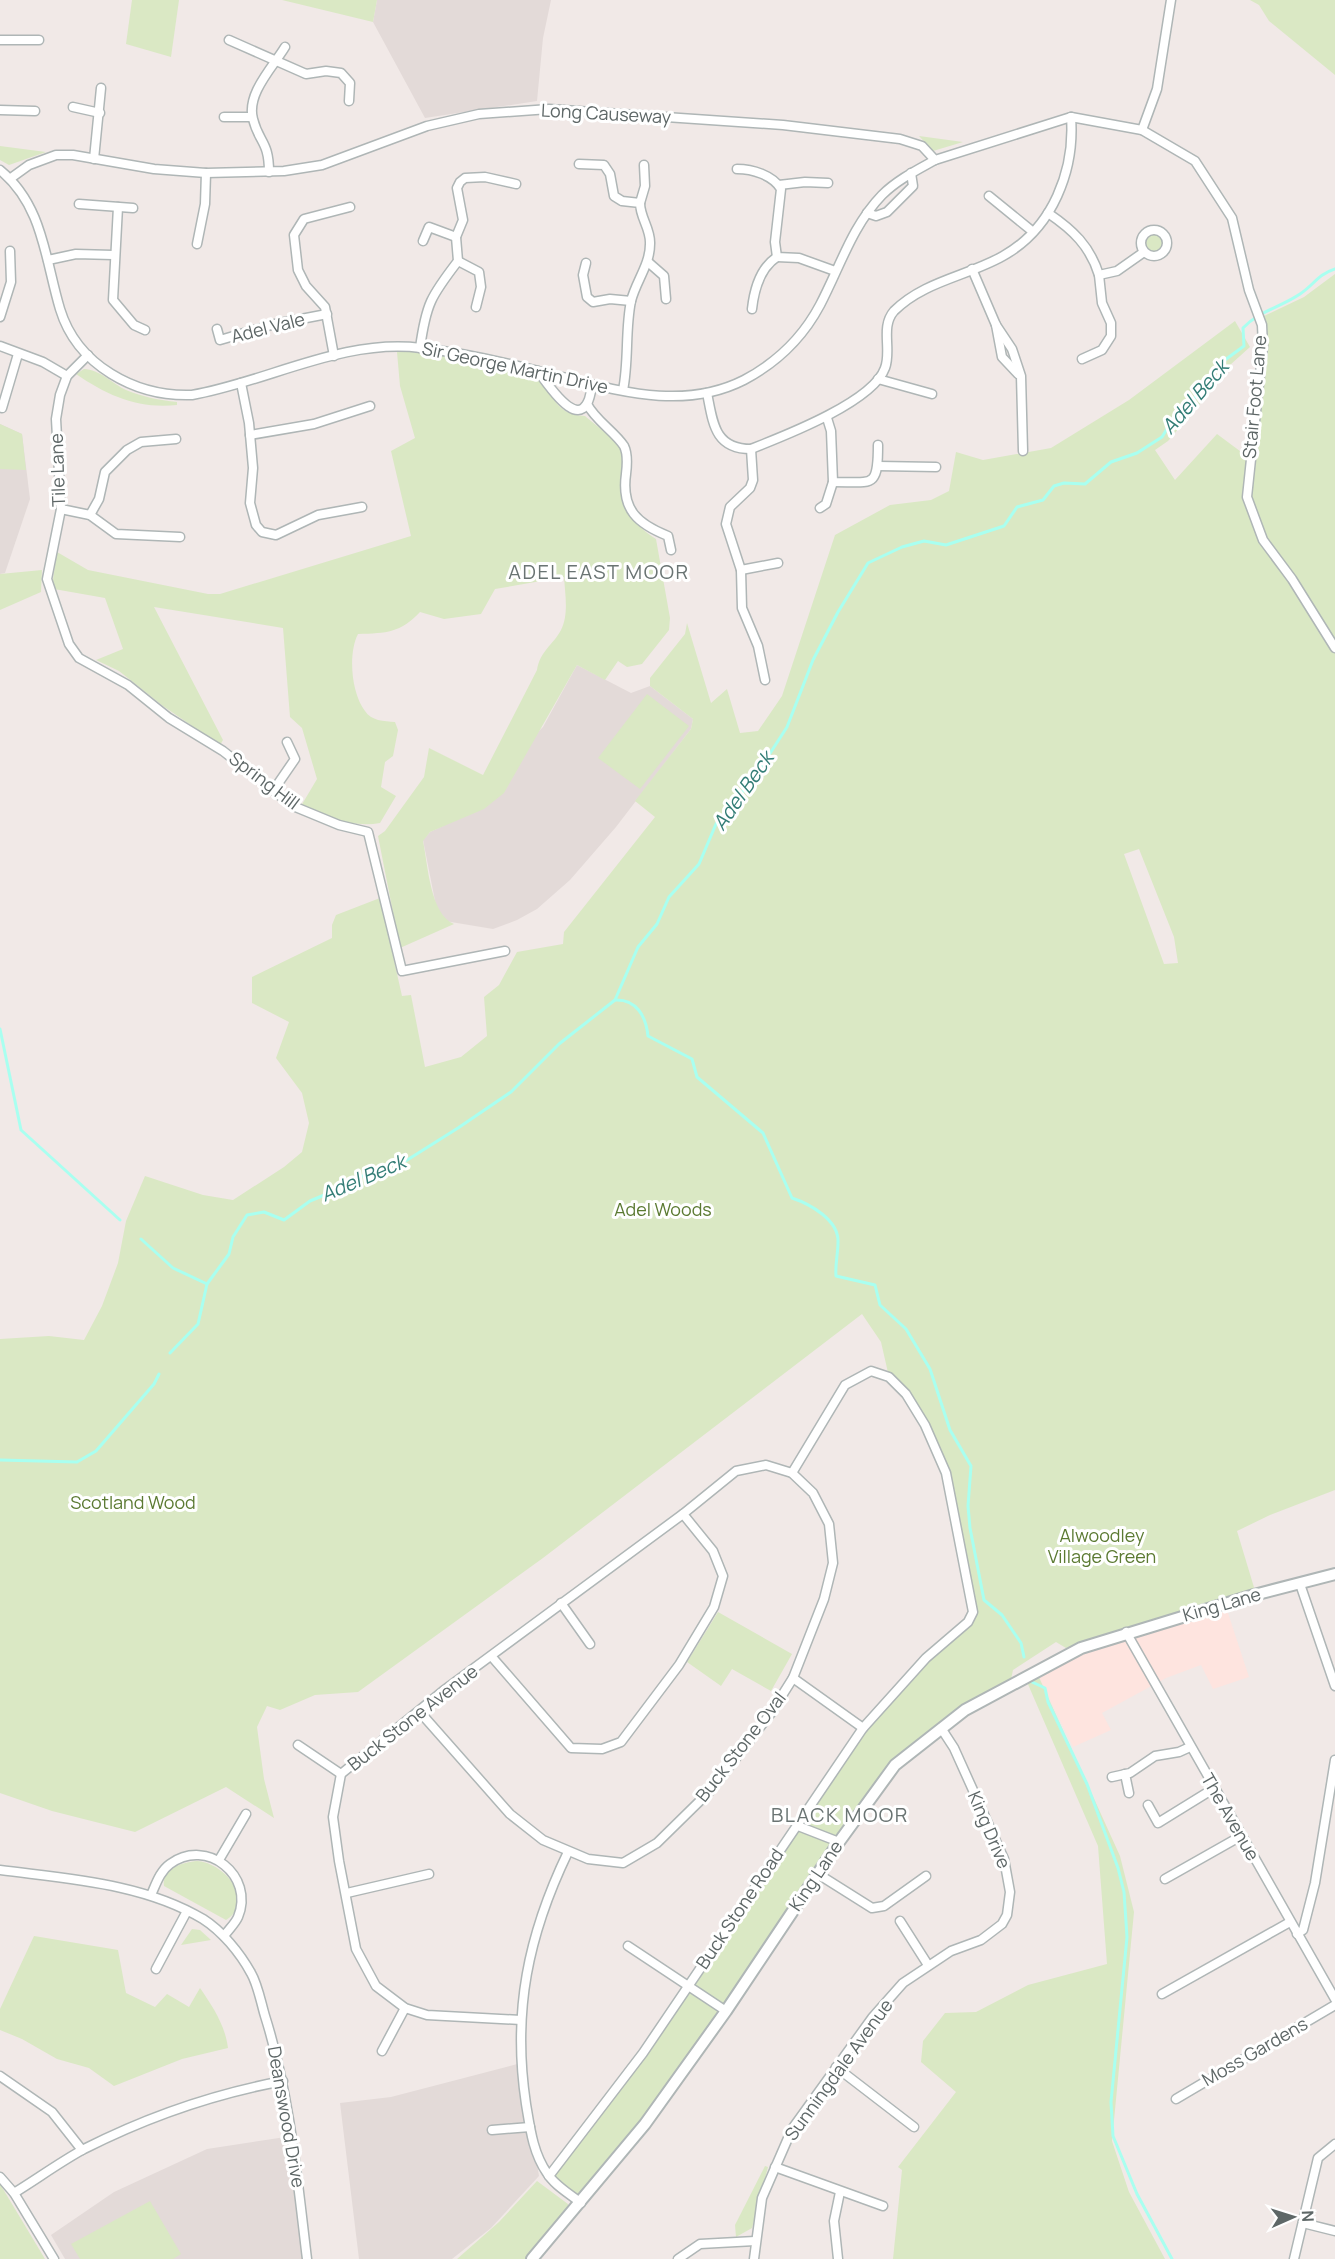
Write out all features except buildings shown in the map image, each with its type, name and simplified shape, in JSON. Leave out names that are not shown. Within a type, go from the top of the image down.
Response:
[{"type":"street","points":[[935,160],[1071,117],[1142,130],[1157,89],[1172,0]]},
{"type":"street","points":[[0,40],[39,40]]},
{"type":"street","points":[[229,40],[306,74],[326,71],[341,73],[350,83],[349,101]]},
{"type":"street","points":[[269,172],[267,145],[252,117],[255,95],[285,47]]},
{"type":"street","points":[[94,159],[101,88]]},
{"type":"street","points":[[73,107],[100,113]]},
{"type":"street","name":"Long Causeway","points":[[11,178],[28,165],[56,155],[154,169],[206,173],[269,172],[322,165],[427,126],[479,114],[549,109],[783,125],[900,138],[922,146],[935,160]]},
{"type":"street","points":[[0,110],[35,111]]},
{"type":"street","points":[[224,117],[252,117]]},
{"type":"street","points":[[707,393],[719,435],[731,446],[751,449],[826,418],[878,379],[886,366],[889,318],[894,311],[917,294],[1005,255],[1048,213],[1062,189],[1070,159],[1073,141],[1071,117]]},
{"type":"street","name":"Stair Foot Lane","points":[[1142,130],[1195,161],[1233,218],[1255,307],[1261,321],[1263,346],[1247,497],[1263,540],[1292,579],[1335,648]]},
{"type":"street","name":"Sir George Martin Drive","points":[[11,178],[27,199],[39,226],[61,311],[73,336],[88,355],[119,380],[151,392],[192,395],[370,348],[420,348],[657,397],[707,393],[744,380],[782,354],[810,321],[867,213],[890,188],[935,160]]},
{"type":"street","points":[[579,164],[604,165],[610,174],[614,196],[622,201],[640,203]]},
{"type":"street","points":[[623,390],[627,367],[631,301],[648,261],[651,241],[640,203],[645,186],[644,165]]},
{"type":"street","points":[[736,169],[759,173],[780,185],[782,195],[775,242],[777,258]]},
{"type":"street","points":[[0,170],[11,178]]},
{"type":"street","points":[[197,244],[205,204],[206,173]]},
{"type":"street","points":[[867,213],[876,216],[888,212],[913,186],[911,173]]},
{"type":"street","points":[[420,348],[425,312],[435,289],[458,261],[456,237],[463,220],[457,188],[460,182],[465,178],[485,177],[516,184]]},
{"type":"street","points":[[780,185],[805,182],[828,183]]},
{"type":"street","points":[[989,196],[1032,231]]},
{"type":"street","points":[[79,204],[133,208]]},
{"type":"street","points":[[118,207],[113,255],[113,300],[134,325],[145,330]]},
{"type":"street","points":[[334,356],[327,314],[321,300],[302,280],[294,248],[294,235],[297,226],[304,219],[350,207]]},
{"type":"street","points":[[1048,213],[1080,238],[1091,254],[1099,275],[1102,303],[1111,323],[1111,336],[1107,346],[1082,359]]},
{"type":"street","points":[[423,241],[429,227],[456,237]]},
{"type":"street","points":[[0,317],[11,282],[10,251]]},
{"type":"street","points":[[1099,275],[1117,271],[1144,252]]},
{"type":"street","points":[[48,260],[76,254],[113,255]]},
{"type":"street","points":[[752,309],[756,287],[770,263],[777,258],[799,258],[835,271]]},
{"type":"street","points":[[458,261],[479,272],[481,287],[476,307]]},
{"type":"street","points":[[648,261],[664,276],[666,299]]},
{"type":"street","points":[[586,263],[583,275],[587,297],[593,302],[616,299],[631,301]]},
{"type":"street","points":[[972,268],[996,325],[1012,350],[1021,376],[1023,451]]},
{"type":"street","name":"Adel Vale","points":[[217,329],[220,340],[275,324],[327,314]]},
{"type":"street","points":[[0,346],[43,362],[67,376],[88,355]]},
{"type":"street","points":[[2,408],[18,354]]},
{"type":"street","points":[[538,371],[564,405],[575,410],[587,404],[591,399],[592,384]]},
{"type":"street","name":"Tile Lane","points":[[50,594],[47,579],[48,567],[61,509],[56,419],[67,376]]},
{"type":"street","points":[[878,379],[932,394]]},
{"type":"street","points":[[241,383],[253,468],[250,503],[256,525],[262,532],[276,535],[318,515],[362,507]]},
{"type":"street","points":[[587,404],[593,416],[624,447],[627,463],[624,489],[631,511],[644,526],[668,536],[671,550]]},
{"type":"street","points":[[250,435],[279,432],[314,424],[370,406]]},
{"type":"street","points":[[820,508],[826,504],[833,482],[831,431],[826,418]]},
{"type":"street","points":[[90,515],[99,499],[105,472],[127,450],[141,442],[176,439]]},
{"type":"street","points":[[833,482],[867,482],[874,479],[878,466],[879,445]]},
{"type":"street","points":[[751,449],[753,480],[750,488],[734,500],[726,516],[726,524],[741,570],[741,600],[761,656],[765,680]]},
{"type":"street","points":[[878,466],[936,467]]},
{"type":"street","points":[[61,509],[90,515],[116,534],[180,537]]},
{"type":"street","points":[[741,570],[778,563]]},
{"type":"street","name":"Spring Hill","points":[[50,594],[69,644],[79,658],[128,685],[169,718],[223,751],[299,809],[339,825],[368,832],[402,971],[505,951]]},
{"type":"street","points":[[273,791],[295,759],[287,742]]},
{"type":"street","name":"Buck Stone Road","points":[[549,2176],[643,2053],[863,1728],[926,1658],[968,1622],[973,1612],[942,1464],[925,1425],[906,1394],[889,1377],[870,1371],[845,1384],[792,1473]]},
{"type":"street","name":"Buck Stone Avenue","points":[[521,2020],[427,2015],[405,2008],[376,1986],[356,1949],[333,1817],[341,1774],[419,1711],[683,1514],[736,1471],[766,1465],[792,1473]]},
{"type":"street","name":"Buck Stone Oval","points":[[568,1852],[588,1858],[624,1863],[657,1843],[711,1790],[771,1713],[793,1678],[824,1599],[833,1563],[829,1524],[813,1493],[792,1473]]},
{"type":"street","points":[[492,1657],[571,1748],[602,1749],[621,1742],[679,1665],[714,1607],[723,1576],[713,1551],[683,1514]]},
{"type":"street","name":"King Lane","points":[[532,2259],[645,2124],[726,2011],[839,1842],[895,1765],[941,1728],[1002,1688],[1081,1648],[1126,1632],[1335,1574]]},
{"type":"street","points":[[1300,1584],[1335,1686]]},
{"type":"street","points":[[561,1604],[590,1644]]},
{"type":"street","name":"The Avenue","points":[[1126,1632],[1335,1999]]},
{"type":"street","points":[[793,1678],[863,1728]]},
{"type":"street","points":[[419,1711],[510,1814],[543,1840],[568,1852],[544,1904],[530,1948],[523,1993],[521,2063],[530,2127],[541,2164],[549,2176],[581,2203]]},
{"type":"street","name":"King Drive","points":[[928,1965],[992,1933],[1002,1924],[1009,1905],[1009,1878],[1004,1859],[954,1748],[941,1728]]},
{"type":"street","points":[[298,1745],[341,1774]]},
{"type":"street","points":[[1112,1777],[1125,1774],[1155,1756],[1179,1752],[1190,1747]]},
{"type":"street","points":[[1297,1934],[1303,1930],[1315,1883],[1331,1807],[1335,1760]]},
{"type":"street","points":[[1125,1774],[1129,1793]]},
{"type":"street","points":[[1148,1805],[1158,1823],[1214,1789]]},
{"type":"street","points":[[219,1860],[246,1814]]},
{"type":"street","points":[[798,1826],[839,1842]]},
{"type":"street","points":[[1165,1879],[1241,1836]]},
{"type":"street","points":[[151,1895],[159,1876],[169,1865],[182,1857],[197,1854],[219,1860],[236,1876],[241,1890],[242,1906],[237,1920],[224,1936]]},
{"type":"street","name":"Deanswood Drive","points":[[0,1870],[76,1880],[151,1895],[204,1920],[224,1936],[252,1974],[283,2081],[307,2259]]},
{"type":"street","points":[[347,1893],[429,1874]]},
{"type":"street","points":[[818,1874],[872,1908],[884,1906],[926,1876]]},
{"type":"street","points":[[156,1969],[187,1911]]},
{"type":"street","points":[[900,1921],[928,1965]]},
{"type":"street","points":[[1161,1994],[1290,1922]]},
{"type":"street","points":[[628,1946],[689,1984],[726,2011]]},
{"type":"street","name":"Sunningdale Avenue","points":[[754,2259],[762,2198],[792,2129],[872,2018],[903,1983],[928,1965]]},
{"type":"street","name":"Moss Gardens","points":[[1176,2099],[1335,2005]]},
{"type":"street","points":[[382,2051],[405,2008]]},
{"type":"street","points":[[836,2067],[914,2127]]},
{"type":"street","points":[[0,2076],[52,2112],[82,2150]]},
{"type":"street","points":[[14,2193],[82,2150],[131,2127],[199,2101],[283,2081]]},
{"type":"street","points":[[492,2130],[530,2127]]},
{"type":"street","points":[[1294,2259],[1318,2158],[1335,2144]]},
{"type":"street","points":[[775,2167],[883,2206]]},
{"type":"street","points":[[0,2177],[14,2193],[54,2259]]},
{"type":"street","points":[[838,2259],[834,2221],[840,2192]]},
{"type":"street","points":[[1303,2223],[1335,2231]]},
{"type":"street","points":[[678,2259],[700,2244],[755,2241]]},
{"type":"shaded area","points":[[377,0],[551,0],[543,38],[537,101],[425,118],[373,22]]},
{"type":"shaded area","points":[[0,424],[22,434],[30,499],[5,573],[0,574]]},
{"type":"shaded area","points":[[577,665],[631,693],[650,686],[693,719],[691,729],[616,827],[570,880],[537,909],[493,929],[445,921],[437,911],[423,840],[430,832],[443,826],[543,727]]},
{"type":"shaded area","points":[[1227,1610],[1249,1677],[1213,1689],[1201,1665],[1166,1678],[1102,1713],[1111,1730],[1073,1747],[1038,1675],[1098,1648]]},
{"type":"shaded area","points":[[521,2063],[539,2176],[491,2228],[452,2259],[359,2259],[340,2103],[391,2097]]},
{"type":"shaded area","points":[[292,2136],[307,2259],[65,2259],[51,2235],[114,2192],[207,2149]]},
{"type":"green space","points":[[132,0],[179,0],[171,57],[126,44]]},
{"type":"green space","points":[[282,0],[377,0],[373,22]]},
{"type":"green space","points":[[1250,0],[1335,0],[1335,75],[1269,21],[1259,5]]},
{"type":"green space","points":[[919,136],[963,142],[933,151]]},
{"type":"green space","points":[[0,146],[46,152],[9,165],[0,160]]},
{"type":"green space","points":[[1154,234],[1160,237],[1163,243],[1160,249],[1154,252],[1148,249],[1145,243],[1148,237]]},
{"type":"green space","points":[[1335,274],[1335,1490],[1270,1515],[1237,1531],[1256,1594],[1172,1615],[1066,1648],[1056,1642],[1013,1670],[1010,1684],[895,1765],[726,2011],[581,2203],[549,2176],[643,2053],[863,1728],[973,1612],[946,1473],[925,1425],[889,1377],[881,1342],[862,1314],[543,1558],[358,1692],[315,1695],[280,1710],[267,1706],[257,1727],[264,1779],[274,1818],[226,1787],[135,1832],[52,1811],[0,1793],[0,1339],[49,1336],[84,1340],[102,1306],[118,1263],[126,1221],[145,1176],[203,1195],[233,1200],[284,1167],[302,1152],[309,1123],[302,1093],[276,1058],[289,1022],[252,1003],[252,977],[332,938],[332,925],[336,915],[380,898],[402,996],[411,995],[425,1067],[461,1057],[487,1036],[484,997],[499,985],[517,952],[563,944],[564,932],[655,817],[635,801],[691,729],[693,719],[650,686],[650,678],[685,634],[687,623],[711,703],[727,689],[740,733],[758,731],[782,696],[835,535],[890,505],[931,500],[949,491],[956,452],[983,460],[1051,448],[1129,400],[1235,321],[1250,347],[1220,374],[1211,391],[1168,441],[1155,450],[1175,480],[1217,434],[1252,460],[1266,353],[1264,316],[1304,297]],"holes":[[[1139,849],[1174,937],[1178,963],[1164,964],[1124,854]]]},
{"type":"green space","points":[[412,351],[477,362],[528,374],[543,384],[566,411],[585,416],[615,442],[622,456],[621,488],[624,504],[637,524],[656,539],[670,618],[669,630],[642,664],[627,667],[618,661],[605,680],[577,665],[504,793],[484,809],[430,832],[423,841],[431,888],[440,910],[446,919],[454,924],[400,948],[378,836],[385,831],[424,777],[429,748],[483,775],[541,658],[561,630],[566,604],[564,577],[495,589],[481,614],[444,619],[420,612],[399,628],[358,634],[353,652],[352,673],[360,703],[371,717],[395,722],[398,730],[393,756],[385,762],[381,787],[396,796],[380,823],[370,824],[350,823],[301,806],[317,779],[302,728],[290,717],[283,628],[154,607],[223,740],[220,745],[163,706],[119,671],[96,660],[123,649],[105,598],[54,589],[53,579],[57,552],[88,570],[208,594],[220,594],[411,536],[391,451],[415,438],[400,386],[397,352]]},
{"type":"green space","points":[[84,369],[100,374],[126,390],[151,398],[177,402],[177,405],[136,403],[112,395],[76,374]]},
{"type":"green space","points":[[0,424],[22,434],[26,470],[0,469]]},
{"type":"green space","points":[[42,570],[41,592],[0,610],[0,574]]},
{"type":"green space","points":[[647,694],[689,726],[640,789],[598,758]]},
{"type":"green space","points":[[718,1612],[792,1654],[771,1691],[732,1669],[721,1686],[687,1662]]},
{"type":"green space","points":[[1038,1675],[1120,1856],[1134,1912],[1112,2141],[1129,2192],[1165,2259],[893,2259],[902,2170],[898,2167],[956,2092],[921,2062],[923,2041],[945,2013],[976,2012],[1028,1985],[1107,1964],[1098,1846],[1027,1682]]},
{"type":"green space","points":[[197,1861],[208,1863],[218,1869],[233,1885],[238,1903],[234,1912],[226,1920],[164,1886],[166,1875],[174,1867]]},
{"type":"green space","points":[[192,1929],[200,1930],[211,1940],[181,1945]]},
{"type":"green space","points":[[34,1936],[118,1950],[126,1993],[155,2007],[167,1994],[189,2007],[200,1988],[221,2024],[228,2048],[182,2059],[114,2086],[89,2068],[57,2059],[22,2039],[0,2030],[0,2009]]},
{"type":"green space","points":[[765,2166],[768,2167],[752,2228],[736,2237],[735,2225]]},
{"type":"green space","points":[[537,2181],[568,2204],[568,2210],[526,2259],[457,2259],[499,2222]]},
{"type":"green space","points":[[0,2184],[45,2259],[0,2259]]},
{"type":"green space","points":[[150,2201],[181,2254],[173,2259],[80,2259],[71,2244]]},
{"type":"waterway","name":"Adel Beck","points":[[170,1353],[198,1324],[207,1284],[229,1254],[233,1237],[247,1215],[264,1212],[284,1220],[310,1201],[341,1188],[373,1170],[404,1162],[511,1092],[559,1044],[615,1000],[638,947],[657,924],[669,897],[699,864],[716,824],[756,775],[787,727],[813,660],[838,612],[868,563],[902,547],[924,541],[946,545],[1004,526],[1017,507],[1043,500],[1054,486],[1064,483],[1085,484],[1111,462],[1137,453],[1162,437],[1180,408],[1200,394],[1218,365],[1244,346],[1243,328],[1249,322],[1300,294],[1320,277],[1335,269]]},
{"type":"waterway","points":[[615,1000],[623,1000],[635,1006],[645,1022],[648,1036],[692,1059],[697,1077],[763,1133],[792,1198],[815,1209],[834,1227],[838,1242],[836,1276],[875,1285],[880,1305],[906,1329],[930,1369],[950,1430],[971,1466],[968,1506],[970,1528],[984,1600],[1002,1615],[1021,1643],[1024,1657]]},
{"type":"waterway","points":[[0,1029],[21,1130],[120,1220]]},
{"type":"waterway","points":[[141,1239],[173,1268],[207,1284]]},
{"type":"waterway","name":"Adel Beck","points":[[0,1460],[77,1462],[96,1451],[154,1384],[159,1374]]},
{"type":"waterway","points":[[1032,1682],[1045,1688],[1048,1702],[1087,1784],[1118,1868],[1124,1892],[1127,1937],[1111,2102],[1113,2136],[1137,2194],[1172,2259]]},
{"type":"district","name":"ADEL EAST MOOR","points":[[599,572]]},
{"type":"district","name":"BLACK MOOR","points":[[840,1815]]},
{"type":"park label","name":"Adel Woods","points":[[663,1210]]},
{"type":"park label","name":"Scotland Wood","points":[[133,1503]]},
{"type":"park label","name":"Alwoodley Village Green","points":[[1102,1546]]}]
